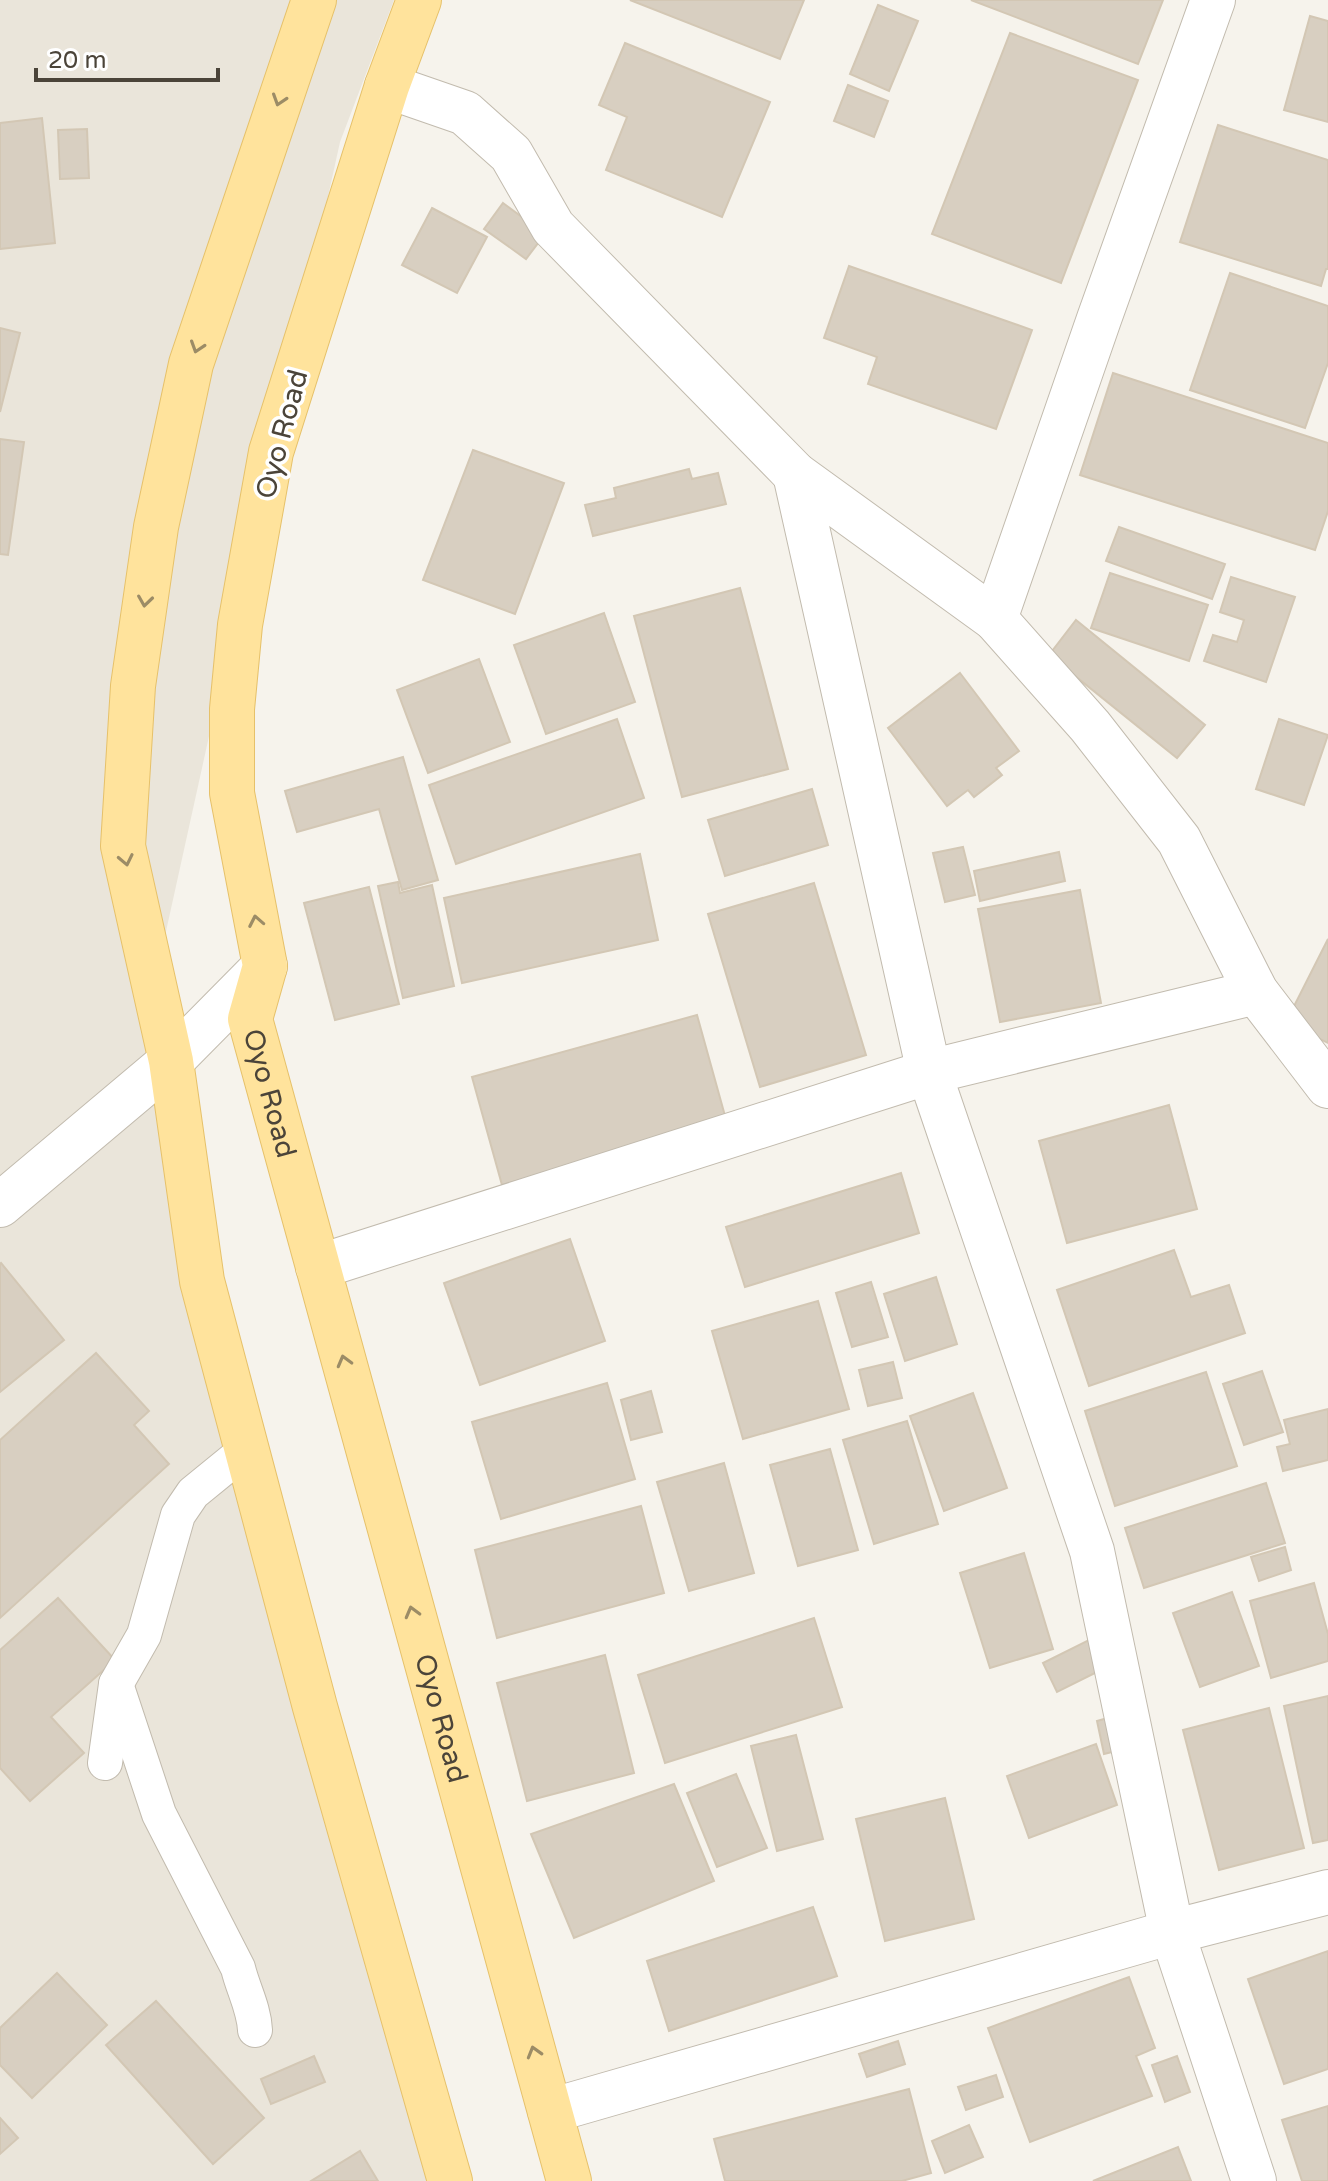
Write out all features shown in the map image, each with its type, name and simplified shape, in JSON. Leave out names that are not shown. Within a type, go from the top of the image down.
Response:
[{"type":"main road","points":[[314,0],[191,364],[156,527],[133,686],[123,846],[171,1061],[202,1281],[315,1707],[450,2181]]},
{"type":"main road","name":"Oyo Road","points":[[419,0],[387,86],[271,452],[240,625],[232,709],[232,793],[265,966],[250,1019],[569,2181]]},
{"type":"street","points":[[995,619],[1213,0]]},
{"type":"street","points":[[387,86],[465,113],[511,154],[553,227],[795,474],[995,619],[1090,726],[1179,840],[1256,992],[1328,1086]]},
{"type":"street","points":[[795,474],[929,1072],[1092,1551],[1172,1932],[1254,2181]]},
{"type":"street","points":[[0,1205],[171,1061],[265,966]]},
{"type":"street","points":[[318,1267],[929,1072],[1256,992]]},
{"type":"street","points":[[550,2111],[1172,1932],[1328,1892]]},
{"type":"lane","points":[[105,1763],[116,1684],[144,1635],[178,1515],[193,1493],[247,1449]]},
{"type":"lane","points":[[116,1684],[159,1814],[238,1968],[244,1992],[254,2011],[255,2030]]},
{"type":"shaded area","points":[[0,0],[394,0],[340,142],[148,1013],[440,2181],[0,2181]]},
{"type":"building","points":[[630,0],[804,0],[780,59]]},
{"type":"building","points":[[971,0],[1163,0],[1138,64]]},
{"type":"building","points":[[878,5],[918,21],[889,91],[850,74]]},
{"type":"building","points":[[1310,16],[1328,21],[1328,122],[1284,110]]},
{"type":"building","points":[[1010,33],[1138,80],[1061,283],[932,234]]},
{"type":"building","points":[[625,43],[770,102],[722,217],[606,170],[627,117],[599,105]]},
{"type":"building","points":[[848,85],[888,101],[874,137],[834,121]]},
{"type":"building","points":[[42,118],[55,243],[0,249],[0,123]]},
{"type":"building","points":[[1218,125],[1328,160],[1328,269],[1321,286],[1180,242]]},
{"type":"building","points":[[87,129],[89,178],[60,179],[58,130]]},
{"type":"building","points":[[503,203],[545,234],[526,259],[484,229]]},
{"type":"building","points":[[432,208],[487,237],[457,293],[402,265]]},
{"type":"building","points":[[849,266],[1032,330],[996,429],[868,384],[877,357],[824,338]]},
{"type":"building","points":[[1230,273],[1328,306],[1328,363],[1305,428],[1190,390]]},
{"type":"building","points":[[0,328],[20,333],[0,412]]},
{"type":"building","points":[[1113,373],[1328,443],[1328,511],[1315,550],[1080,475]]},
{"type":"building","points":[[0,439],[24,442],[8,555],[0,554]]},
{"type":"building","points":[[473,450],[564,483],[515,614],[423,580]]},
{"type":"building","points":[[689,469],[692,479],[718,473],[726,504],[593,536],[585,505],[616,498],[614,488]]},
{"type":"building","points":[[1119,527],[1225,564],[1212,599],[1106,561]]},
{"type":"building","points":[[1110,573],[1208,605],[1189,661],[1091,628]]},
{"type":"building","points":[[1231,577],[1295,597],[1266,682],[1204,661],[1213,635],[1237,642],[1244,620],[1220,612]]},
{"type":"building","points":[[740,588],[788,769],[682,797],[634,616]]},
{"type":"building","points":[[604,613],[635,702],[546,734],[514,645]]},
{"type":"building","points":[[1076,620],[1205,725],[1177,758],[1049,655]]},
{"type":"building","points":[[479,659],[510,742],[428,773],[397,690]]},
{"type":"building","points":[[960,673],[1019,751],[996,768],[1002,775],[974,797],[968,790],[947,806],[888,728]]},
{"type":"building","points":[[617,719],[644,798],[456,864],[429,785]]},
{"type":"building","points":[[1279,719],[1328,735],[1304,805],[1256,789]]},
{"type":"building","points":[[403,757],[438,880],[402,890],[379,809],[297,832],[285,791]]},
{"type":"building","points":[[812,789],[828,845],[725,876],[708,820]]},
{"type":"building","points":[[963,847],[975,895],[945,902],[933,853]]},
{"type":"building","points":[[1059,852],[1065,881],[980,901],[974,871]]},
{"type":"building","points":[[640,854],[658,940],[462,983],[444,898]]},
{"type":"building","points":[[398,882],[400,893],[432,885],[454,986],[403,998],[378,886]]},
{"type":"building","points":[[814,883],[866,1055],[760,1087],[708,914]]},
{"type":"building","points":[[369,887],[399,1004],[335,1020],[304,903]]},
{"type":"building","points":[[1080,890],[1101,1003],[1000,1022],[978,909]]},
{"type":"building","points":[[1328,939],[1328,1043],[1286,1022]]},
{"type":"building","points":[[697,1015],[727,1123],[502,1185],[472,1077]]},
{"type":"building","points":[[1169,1105],[1197,1209],[1067,1243],[1039,1141]]},
{"type":"building","points":[[901,1173],[919,1233],[745,1287],[726,1227]]},
{"type":"building","points":[[570,1239],[605,1341],[480,1385],[444,1283]]},
{"type":"building","points":[[1174,1250],[1191,1297],[1229,1285],[1245,1333],[1089,1386],[1057,1290]]},
{"type":"building","points":[[0,1264],[64,1340],[0,1392]]},
{"type":"building","points":[[936,1277],[957,1344],[905,1361],[884,1294]]},
{"type":"building","points":[[871,1282],[888,1337],[852,1347],[836,1293]]},
{"type":"building","points":[[818,1301],[849,1409],[743,1439],[712,1331]]},
{"type":"building","points":[[96,1353],[149,1411],[134,1425],[169,1464],[0,1618],[0,1440]]},
{"type":"building","points":[[893,1362],[902,1398],[868,1406],[859,1370]]},
{"type":"building","points":[[1262,1371],[1283,1432],[1244,1445],[1223,1384]]},
{"type":"building","points":[[1206,1372],[1237,1466],[1115,1506],[1085,1411]]},
{"type":"building","points":[[607,1383],[635,1479],[501,1519],[472,1422]]},
{"type":"building","points":[[651,1391],[662,1432],[631,1440],[621,1400]]},
{"type":"building","points":[[973,1393],[1007,1488],[944,1511],[910,1416]]},
{"type":"building","points":[[1328,1409],[1328,1460],[1283,1471],[1277,1447],[1290,1444],[1284,1420]]},
{"type":"building","points":[[907,1421],[938,1524],[874,1544],[843,1440]]},
{"type":"building","points":[[830,1449],[858,1550],[798,1566],[770,1465]]},
{"type":"building","points":[[724,1463],[754,1573],[689,1591],[657,1482]]},
{"type":"building","points":[[1266,1483],[1285,1543],[1144,1588],[1125,1528]]},
{"type":"building","points":[[641,1506],[664,1593],[497,1638],[475,1550]]},
{"type":"building","points":[[1285,1547],[1291,1570],[1259,1581],[1251,1557]]},
{"type":"building","points":[[1024,1553],[1053,1649],[990,1668],[960,1573]]},
{"type":"building","points":[[1314,1583],[1328,1634],[1328,1661],[1271,1678],[1250,1601]]},
{"type":"building","points":[[1232,1592],[1259,1666],[1200,1687],[1173,1613]]},
{"type":"building","points":[[58,1598],[115,1660],[51,1717],[84,1753],[30,1801],[0,1768],[0,1650]]},
{"type":"building","points":[[814,1618],[842,1707],[665,1763],[638,1675]]},
{"type":"building","points":[[1091,1639],[1105,1668],[1057,1692],[1043,1663]]},
{"type":"building","points":[[605,1655],[634,1773],[527,1801],[497,1683]]},
{"type":"building","points":[[1328,1696],[1328,1840],[1313,1843],[1284,1706]]},
{"type":"building","points":[[1269,1708],[1304,1848],[1219,1870],[1183,1730]]},
{"type":"building","points":[[1111,1717],[1120,1750],[1104,1754],[1097,1721]]},
{"type":"building","points":[[796,1735],[823,1839],[777,1851],[751,1746]]},
{"type":"building","points":[[1096,1744],[1117,1805],[1029,1838],[1007,1776]]},
{"type":"building","points":[[736,1774],[767,1848],[717,1867],[687,1793]]},
{"type":"building","points":[[674,1784],[714,1881],[574,1938],[531,1834]]},
{"type":"building","points":[[945,1798],[974,1919],[885,1941],[856,1819]]},
{"type":"building","points":[[813,1907],[837,1976],[669,2031],[647,1961]]},
{"type":"building","points":[[1328,1951],[1328,2069],[1284,2084],[1248,1979]]},
{"type":"building","points":[[57,1973],[107,2025],[32,2098],[0,2065],[0,2028]]},
{"type":"building","points":[[1129,1977],[1155,2048],[1136,2056],[1152,2096],[1030,2142],[988,2028]]},
{"type":"building","points":[[156,2001],[264,2118],[213,2164],[106,2045]]},
{"type":"building","points":[[898,2041],[905,2064],[867,2077],[859,2054]]},
{"type":"building","points":[[314,2056],[325,2082],[271,2104],[261,2079]]},
{"type":"building","points":[[1177,2056],[1190,2092],[1165,2102],[1152,2065]]},
{"type":"building","points":[[996,2075],[1003,2097],[966,2110],[958,2087]]},
{"type":"building","points":[[909,2089],[931,2173],[902,2181],[725,2181],[714,2139]]},
{"type":"building","points":[[1328,2106],[1328,2181],[1302,2181],[1282,2120]]},
{"type":"building","points":[[0,2118],[18,2138],[0,2154]]},
{"type":"building","points":[[969,2125],[983,2157],[945,2173],[932,2141]]},
{"type":"building","points":[[1178,2147],[1191,2181],[1093,2181]]},
{"type":"building","points":[[360,2151],[378,2181],[311,2181]]}]
